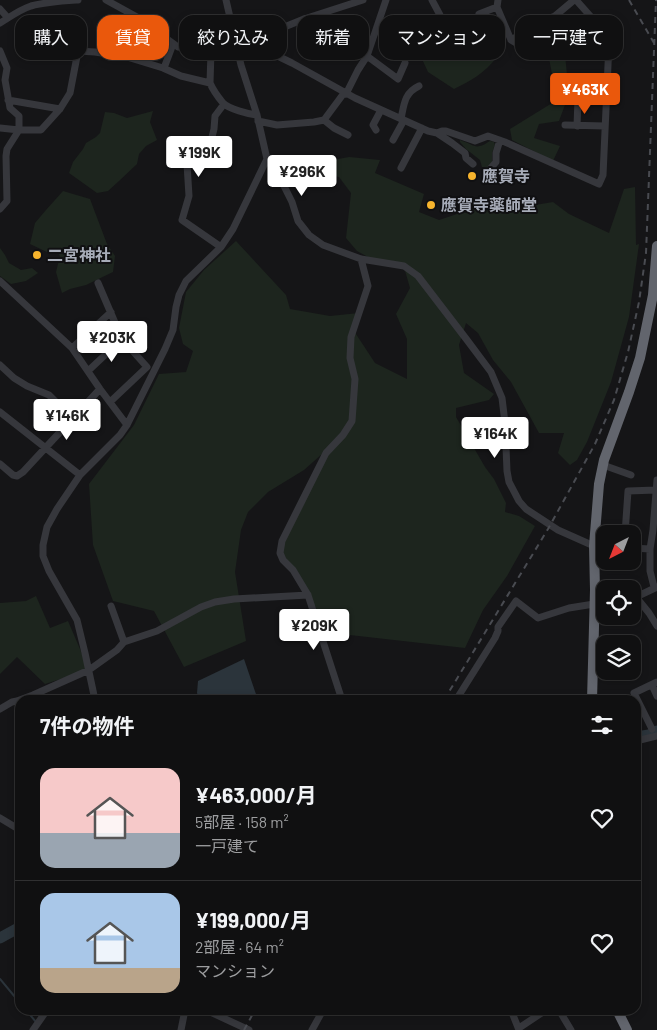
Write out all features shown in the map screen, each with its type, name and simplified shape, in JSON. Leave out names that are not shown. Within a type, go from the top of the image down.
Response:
[{"type":"highway","points":[[599,580],[594,546],[597,500],[603,465],[629,392],[654,309],[657,246]]},
{"type":"highway","points":[[592,695],[594,604],[596,600]]},
{"type":"highway","points":[[620,1015],[627,1030]]},
{"type":"street","points":[[0,24],[15,13],[31,6],[78,0]]},
{"type":"street","points":[[106,0],[133,15]]},
{"type":"street","points":[[226,0],[230,15]]},
{"type":"street","points":[[319,15],[363,0]]},
{"type":"street","points":[[381,15],[386,0]]},
{"type":"street","points":[[437,133],[446,131],[475,141],[488,136],[599,184],[603,175],[609,43],[600,27],[575,0],[555,16],[512,40]]},
{"type":"street","points":[[434,1],[440,15]]},
{"type":"street","points":[[480,14],[498,3],[512,40],[515,42]]},
{"type":"street","points":[[0,9],[8,18]]},
{"type":"street","points":[[369,50],[379,22]]},
{"type":"street","points":[[169,41],[179,47]]},
{"type":"street","points":[[164,68],[173,44]]},
{"type":"street","points":[[0,51],[7,68],[5,80],[10,108],[19,116],[19,130],[7,149],[7,201],[0,209]]},
{"type":"street","points":[[0,128],[41,130],[70,93],[78,51],[97,52]]},
{"type":"street","points":[[369,57],[398,79],[405,63]]},
{"type":"street","points":[[140,60],[180,76],[210,83]]},
{"type":"street","points":[[211,60],[210,83],[224,104],[278,125],[324,120],[345,93],[364,60]]},
{"type":"street","points":[[241,60],[268,158],[292,202],[298,221],[309,235],[323,245],[361,259],[404,266],[418,276],[490,372],[502,398],[507,471],[509,482],[518,501],[526,509],[558,530],[594,546]]},
{"type":"street","points":[[286,60],[345,93],[402,120],[437,133],[465,153],[466,158],[473,164]]},
{"type":"street","points":[[393,140],[402,120],[407,95],[419,86]]},
{"type":"street","points":[[577,126],[578,99],[606,100]]},
{"type":"street","points":[[8,100],[60,108]]},
{"type":"street","points":[[221,247],[182,220],[189,196],[187,164],[212,136],[215,116],[224,104]]},
{"type":"street","points":[[376,130],[374,126],[381,110]]},
{"type":"street","points":[[324,120],[348,135]]},
{"type":"street","points":[[565,125],[605,126]]},
{"type":"street","points":[[401,168],[422,128]]},
{"type":"street","points":[[490,169],[496,162],[496,153],[500,140]]},
{"type":"street","points":[[93,695],[77,620],[49,571],[44,556],[43,545],[46,527],[80,475],[127,425],[173,330],[179,295],[186,281],[221,247],[233,229],[268,158]]},
{"type":"street","points":[[340,695],[308,595],[280,553],[282,541],[326,453],[343,435],[352,421],[355,379],[350,358],[351,337],[368,286],[361,259]]},
{"type":"street","points":[[0,281],[72,348],[127,425]]},
{"type":"street","points":[[98,283],[122,338],[147,367],[110,402]]},
{"type":"street","points":[[72,348],[111,312]]},
{"type":"street","points":[[88,371],[122,338]]},
{"type":"street","points":[[0,365],[14,378],[27,386],[49,395],[72,418]]},
{"type":"street","points":[[0,464],[14,475],[17,476],[23,472],[100,389]]},
{"type":"street","points":[[0,412],[80,475]]},
{"type":"street","points":[[603,465],[631,475]]},
{"type":"street","points":[[641,593],[655,587],[650,571],[650,549],[655,530],[657,480]]},
{"type":"street","points":[[625,525],[628,491],[656,490]]},
{"type":"street","points":[[641,548],[650,549]]},
{"type":"street","points":[[33,695],[89,670],[117,650],[124,642],[156,631],[200,607],[234,599],[308,595]]},
{"type":"street","points":[[459,695],[494,638],[498,627],[516,601],[538,618],[570,608],[594,604]]},
{"type":"street","points":[[641,604],[657,626]]},
{"type":"street","points":[[112,606],[124,642]]},
{"type":"street","points":[[635,695],[634,693],[654,684],[657,696]]},
{"type":"street","points":[[0,709],[15,701]]},
{"type":"street","points":[[641,707],[652,729]]},
{"type":"street","points":[[641,740],[657,736]]},
{"type":"street","points":[[0,818],[15,827]]},
{"type":"street","points":[[33,1030],[44,1015]]},
{"type":"street","points":[[181,1030],[184,1015]]},
{"type":"street","points":[[217,1015],[249,1030]]},
{"type":"street","points":[[312,1030],[320,1015]]},
{"type":"street","points":[[513,1015],[519,1029],[539,1015]]},
{"type":"street","points":[[562,1015],[571,1030]]},
{"type":"shaded area","points":[[422,60],[494,60],[471,80],[454,89],[428,72]]},
{"type":"shaded area","points":[[549,60],[566,60],[569,94],[559,121],[539,124],[534,138],[560,146],[553,161],[512,140],[510,129],[557,100]]},
{"type":"shaded area","points":[[153,111],[150,122],[157,140],[146,146],[139,154],[137,164],[108,191],[97,193],[69,173],[73,162],[86,143],[100,133],[105,112],[127,118]]},
{"type":"shaded area","points":[[460,140],[478,146],[490,141],[494,142],[492,162],[487,168],[482,167],[480,160],[466,149]]},
{"type":"shaded area","points":[[349,157],[380,160],[375,173],[424,194],[419,212],[439,220],[457,214],[470,206],[523,207],[553,202],[569,214],[609,233],[624,189],[635,187],[636,245],[639,244],[629,317],[611,382],[587,442],[577,460],[570,465],[558,453],[564,433],[539,433],[511,382],[493,360],[478,333],[466,323],[459,345],[464,373],[494,394],[489,400],[456,408],[456,417],[494,479],[506,503],[505,512],[519,516],[535,526],[507,576],[483,610],[465,648],[332,633],[280,553],[322,454],[304,470],[268,492],[248,512],[241,530],[235,572],[246,641],[184,667],[154,611],[113,601],[93,545],[89,484],[134,425],[159,374],[186,372],[193,351],[183,344],[179,328],[186,292],[204,270],[236,241],[286,295],[290,309],[330,316],[359,313],[354,331],[375,363],[407,379],[407,339],[396,314],[410,288],[404,267],[377,262],[357,251],[346,238],[351,193],[339,177],[314,172],[322,162]]},
{"type":"shaded area","points":[[63,191],[90,199],[107,244],[115,256],[113,272],[86,285],[62,293],[56,272],[60,256],[57,252],[49,253],[30,244],[35,223]]},
{"type":"shaded area","points":[[0,248],[9,263],[21,270],[32,268],[38,273],[26,281],[11,284],[0,276]]},
{"type":"shaded area","points":[[36,596],[50,628],[68,621],[89,670],[45,684],[17,657],[0,674],[0,603],[26,601]]},
{"type":"shaded area","points":[[244,659],[256,695],[198,695],[198,681]]},
{"type":"waterway","points":[[641,736],[657,731]]},
{"type":"waterway","points":[[0,938],[15,930]]},
{"type":"waterway","points":[[0,979],[15,997]]},
{"type":"waterway","points":[[30,1015],[36,1022]]},
{"type":"railway","points":[[629,0],[654,43]]},
{"type":"railway","points":[[447,695],[548,529],[595,444],[614,400],[628,352],[639,302],[646,253],[656,0]]},
{"type":"railway","points":[[244,1030],[252,1015]]},
{"type":"place","name":"應賀寺","points":[[472,176]]},
{"type":"place","name":"應賀寺薬師堂","points":[[431,205]]},
{"type":"place","name":"二宮神社","points":[[37,255]]}]
